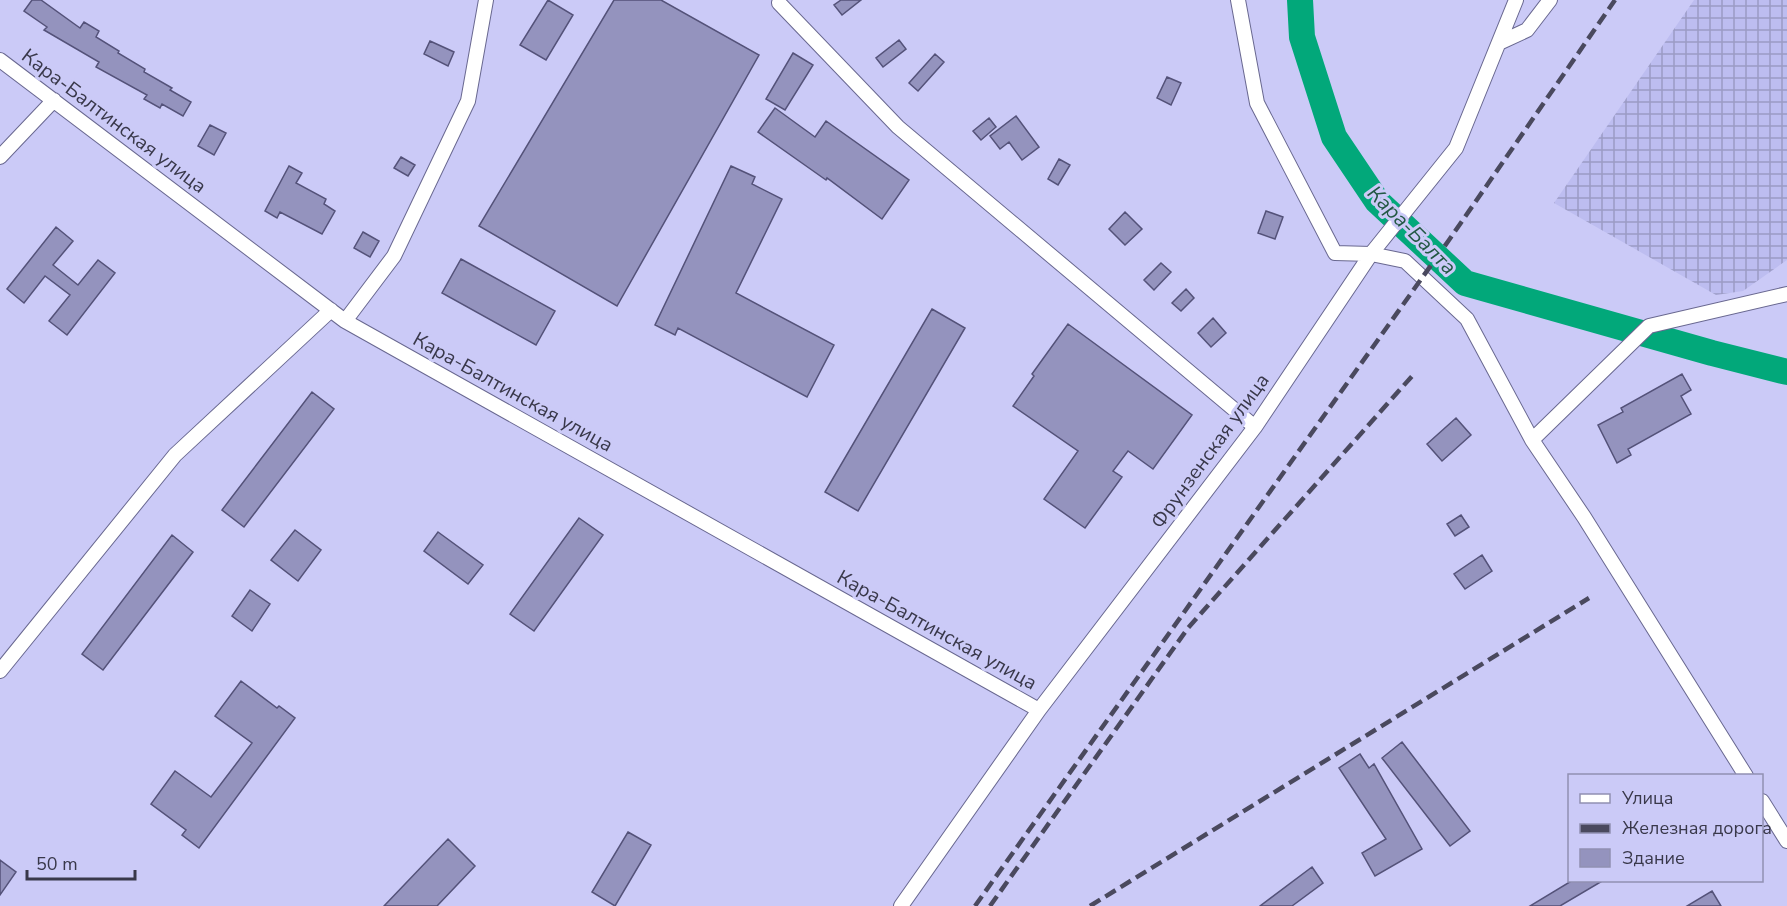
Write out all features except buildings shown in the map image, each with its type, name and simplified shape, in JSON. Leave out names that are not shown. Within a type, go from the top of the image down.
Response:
[{"type":"street","points":[[345,321],[394,256],[468,101],[486,0]]},
{"type":"street","points":[[1239,0],[1257,103],[1335,253],[1371,254],[1405,261],[1467,320],[1532,440],[1584,517],[1745,774]]},
{"type":"street","name":"Фрунзенская улица","points":[[901,906],[1039,710],[1255,427],[1371,254],[1456,148],[1516,0]]},
{"type":"street","points":[[1499,43],[1527,30],[1550,0]]},
{"type":"street","points":[[779,3],[898,127],[1255,427]]},
{"type":"street","name":"Кара-Балтинская улица","points":[[0,60],[345,321],[1039,710]]},
{"type":"street","points":[[0,157],[54,100]]},
{"type":"street","points":[[1532,440],[1649,326],[1787,294]]},
{"type":"street","points":[[0,671],[174,455],[331,309]]},
{"type":"street","points":[[1763,804],[1787,842]]},
{"type":"shaded area","points":[[1694,0],[1787,0],[1787,260],[1743,291],[1716,295],[1554,203]]},
{"type":"waterway","name":"Кара-Балта","points":[[1300,0],[1302,37],[1334,137],[1377,201],[1465,283],[1787,372]]},
{"type":"railway","points":[[975,906],[1449,240],[1615,0]]},
{"type":"railway","points":[[990,906],[1188,628],[1413,375]]},
{"type":"railway","points":[[1090,906],[1589,598]]}]
